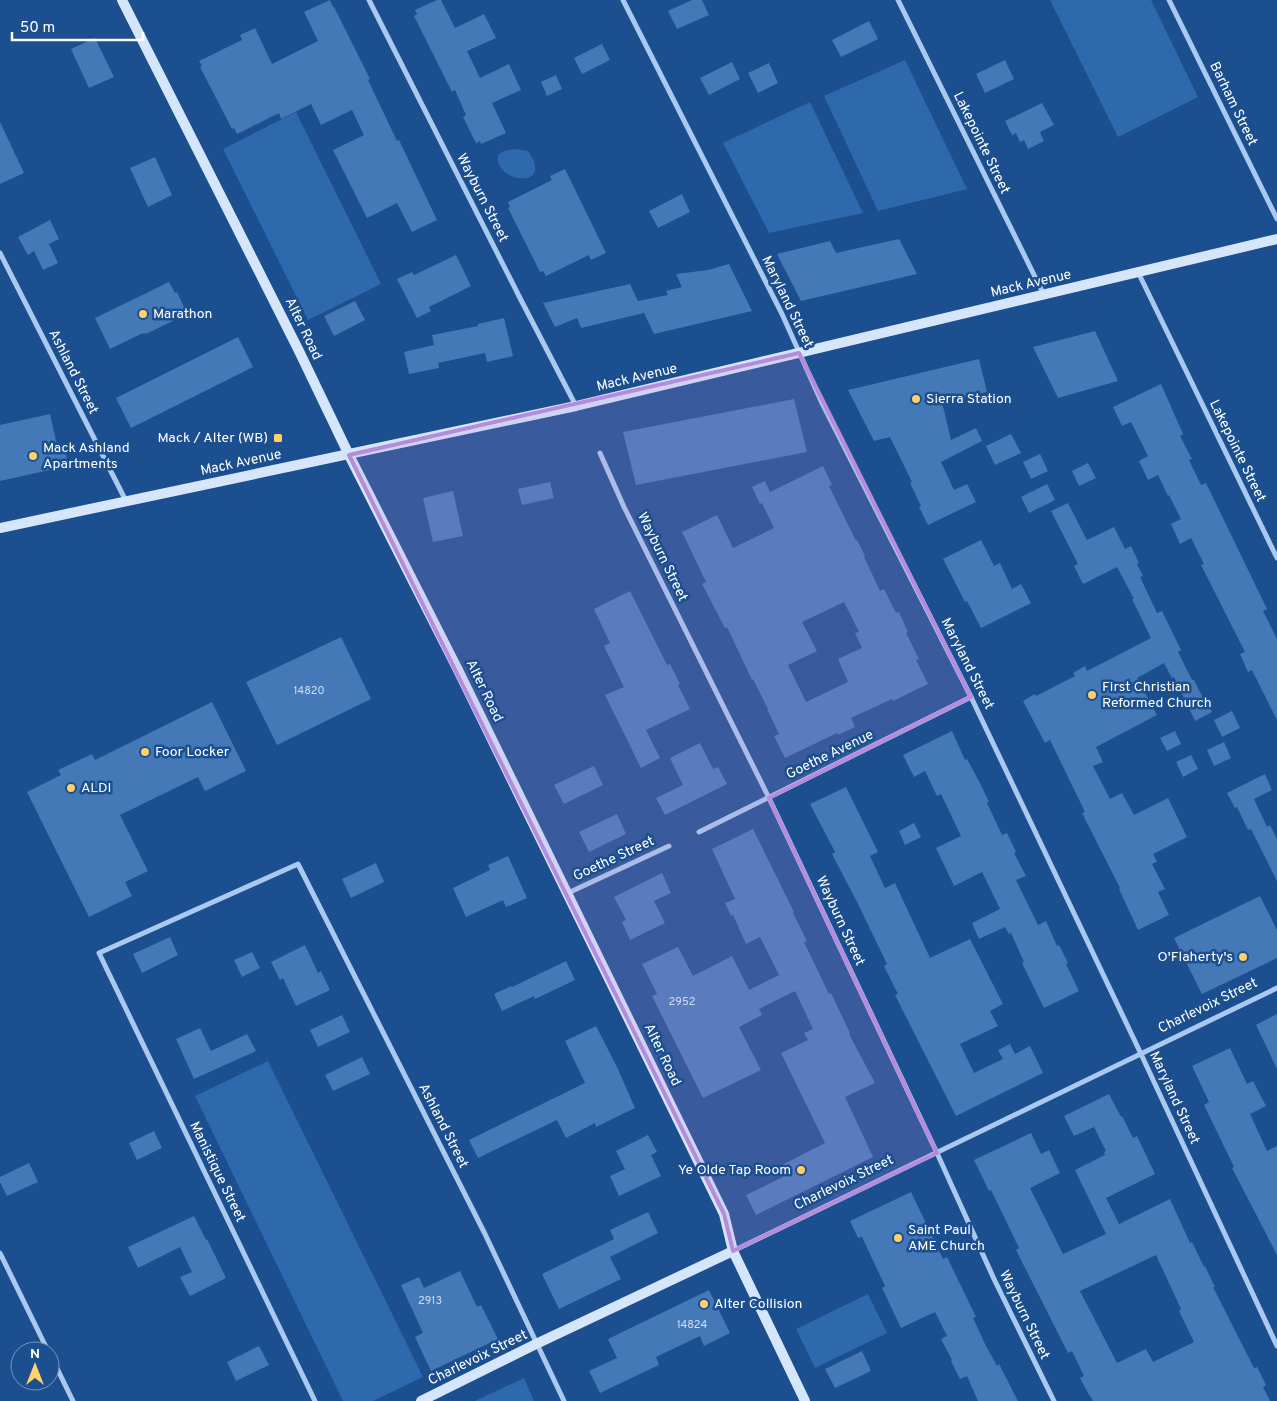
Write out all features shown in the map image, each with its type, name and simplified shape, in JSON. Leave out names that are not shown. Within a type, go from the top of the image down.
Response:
[{"type":"street","name":"Alter Road","points":[[122,0],[278,308],[349,455],[413,579],[568,893],[724,1214],[733,1251],[805,1401]]},
{"type":"street","name":"Wayburn Street","points":[[369,0],[520,300],[576,406]]},
{"type":"street","name":"Maryland Street","points":[[622,0],[782,314],[821,401],[971,697],[1141,1054],[1277,1346]]},
{"type":"street","name":"Lakepointe Street","points":[[898,0],[1044,295]]},
{"type":"street","name":"Barham Street","points":[[1168,0],[1277,219]]},
{"type":"street","name":"Mack Avenue","points":[[0,528],[576,406],[1277,239]]},
{"type":"street","name":"Ashland Street","points":[[0,253],[126,501]]},
{"type":"street","name":"Lakepointe Street","points":[[1138,272],[1277,558]]},
{"type":"street","name":"Wayburn Street","points":[[600,453],[624,507],[769,798],[937,1153],[994,1279],[1054,1401]]},
{"type":"street","name":"Goethe Avenue","points":[[699,832],[971,697]]},
{"type":"street","name":"Goethe Street","points":[[568,893],[669,846]]},
{"type":"street","name":"Ashland Street","points":[[298,864],[480,1225],[564,1401]]},
{"type":"street","name":"Manistique Street","points":[[298,864],[99,953],[315,1401]]},
{"type":"street","name":"Charlevoix Street","points":[[421,1401],[1277,988]]},
{"type":"street","points":[[0,1253],[43,1341]]},
{"type":"street","points":[[60,1375],[73,1401]]},
{"type":"highlighted area","points":[[799,353],[971,697],[769,798],[937,1153],[733,1251],[724,1214],[349,455]]},
{"type":"shaded area","points":[[1050,0],[1151,0],[1198,97],[1118,137]]},
{"type":"shaded area","points":[[905,60],[967,189],[878,211],[824,96]]},
{"type":"shaded area","points":[[810,102],[863,213],[769,233],[723,143]]},
{"type":"shaded area","points":[[296,112],[381,284],[308,320],[223,149]]},
{"type":"shaded area","points":[[515,149],[528,151],[535,164],[535,172],[530,177],[513,177],[499,165],[498,155],[504,151]]},
{"type":"shaded area","points":[[268,1061],[423,1377],[373,1401],[343,1401],[195,1096]]},
{"type":"shaded area","points":[[868,1294],[887,1333],[815,1368],[796,1329]]},
{"type":"shaded area","points":[[524,1378],[534,1401],[475,1401]]},
{"type":"building","points":[[330,0],[437,220],[412,232],[397,203],[367,218],[333,150],[364,135],[352,110],[321,125],[311,104],[281,119],[279,113],[237,134],[234,128],[232,129],[200,67],[202,66],[199,61],[242,40],[240,35],[255,28],[272,64],[318,41],[304,12]]},
{"type":"building","points":[[441,0],[455,28],[484,14],[496,38],[467,51],[480,78],[509,64],[521,90],[492,103],[506,133],[481,144],[480,141],[476,143],[463,117],[466,115],[455,90],[452,92],[414,16],[417,14],[415,10]]},
{"type":"building","points":[[692,0],[702,0],[709,15],[677,29],[668,11]]},
{"type":"building","points":[[869,21],[878,39],[841,57],[832,40]]},
{"type":"building","points":[[95,38],[114,77],[89,88],[71,49]]},
{"type":"building","points":[[602,44],[610,60],[582,74],[574,58]]},
{"type":"building","points":[[1005,60],[1014,79],[985,93],[976,74]]},
{"type":"building","points":[[732,62],[740,79],[709,95],[700,78]]},
{"type":"building","points":[[769,63],[778,83],[758,93],[748,73]]},
{"type":"building","points":[[556,75],[562,89],[547,96],[541,82]]},
{"type":"building","points":[[1042,103],[1054,125],[1040,132],[1044,141],[1028,149],[1024,140],[1020,142],[1016,133],[1012,135],[1005,121]]},
{"type":"building","points":[[0,122],[24,173],[0,184]]},
{"type":"building","points":[[155,157],[172,195],[148,207],[130,168]]},
{"type":"building","points":[[565,169],[606,253],[591,260],[589,255],[546,276],[543,271],[540,272],[508,208],[510,207],[508,202],[552,180],[550,176]]},
{"type":"building","points":[[682,194],[690,212],[658,228],[649,211]]},
{"type":"building","points":[[50,220],[59,239],[49,244],[58,263],[43,270],[34,251],[28,255],[18,237]]},
{"type":"building","points":[[899,239],[917,274],[801,301],[777,254],[830,241],[836,253]]},
{"type":"building","points":[[456,255],[471,286],[429,307],[431,311],[417,318],[397,279],[412,272],[414,275]]},
{"type":"building","points":[[729,264],[752,311],[654,334],[644,313],[581,328],[577,318],[555,327],[543,303],[630,284],[638,301],[668,295],[666,291],[682,287],[676,274],[708,270]]},
{"type":"building","points":[[169,282],[175,293],[177,292],[187,314],[110,349],[95,318]]},
{"type":"building","points":[[355,301],[365,320],[334,336],[324,316]]},
{"type":"building","points":[[504,318],[513,356],[487,362],[485,353],[438,363],[439,368],[409,374],[404,352],[434,345],[432,335],[478,326],[478,324]]},
{"type":"building","points":[[1095,331],[1118,381],[1058,398],[1033,347]]},
{"type":"building","points":[[238,337],[253,367],[131,428],[116,398]]},
{"type":"building","points":[[979,359],[987,392],[942,402],[951,440],[976,428],[982,441],[941,462],[954,490],[967,484],[976,502],[928,525],[910,483],[912,482],[890,437],[874,441],[848,390]]},
{"type":"building","points":[[1161,384],[1183,434],[1180,436],[1192,459],[1189,460],[1201,485],[1206,483],[1267,609],[1263,611],[1277,639],[1277,720],[1252,670],[1248,672],[1240,654],[1245,652],[1201,565],[1204,564],[1191,538],[1180,544],[1171,524],[1181,519],[1169,495],[1158,475],[1148,480],[1139,461],[1148,456],[1131,422],[1122,426],[1113,407]]},
{"type":"building","points":[[794,399],[807,452],[636,485],[623,432]]},
{"type":"building","name":"Mack Ashland Apartments","points":[[50,414],[57,445],[64,444],[68,466],[0,481],[0,425]]},
{"type":"building","points":[[1011,434],[1021,453],[995,465],[986,446]]},
{"type":"building","points":[[1040,454],[1048,471],[1031,479],[1023,462]]},
{"type":"building","points":[[1088,463],[1096,478],[1079,486],[1072,471]]},
{"type":"building","points":[[823,466],[832,485],[829,486],[865,556],[880,591],[884,589],[896,613],[899,612],[908,632],[906,633],[919,659],[916,660],[928,684],[851,718],[855,727],[838,735],[837,733],[785,758],[774,736],[779,734],[768,709],[727,627],[725,628],[702,584],[706,582],[682,532],[717,515],[733,548],[774,528],[752,487],[765,481],[770,492]],"holes":[[[844,602],[859,632],[855,633],[862,648],[838,659],[848,682],[806,702],[788,665],[817,651],[802,622]]]},
{"type":"building","points":[[550,482],[554,498],[522,505],[518,489]]},
{"type":"building","points":[[1047,484],[1055,500],[1029,513],[1021,497]]},
{"type":"building","points":[[453,491],[463,536],[433,542],[423,498]]},
{"type":"building","points":[[1068,503],[1087,540],[1114,527],[1125,549],[1131,546],[1143,576],[1140,577],[1157,613],[1162,611],[1181,650],[1178,652],[1192,680],[1194,680],[1203,698],[1205,697],[1212,712],[1195,721],[1174,677],[1172,678],[1164,663],[1137,678],[1157,715],[1096,747],[1103,762],[1093,766],[1110,799],[1122,793],[1134,815],[1168,798],[1187,837],[1153,854],[1157,862],[1152,864],[1165,889],[1158,892],[1169,915],[1138,930],[1120,888],[1082,813],[1085,812],[1050,740],[1045,743],[1023,701],[1075,676],[1073,673],[1085,666],[1087,671],[1151,638],[1132,599],[1134,599],[1117,567],[1083,584],[1074,566],[1078,564],[1051,511]]},
{"type":"building","points":[[981,540],[994,566],[1000,563],[1012,589],[1021,584],[1031,603],[981,628],[943,559]]},
{"type":"building","points":[[630,591],[667,665],[670,664],[690,709],[646,730],[660,758],[641,768],[605,695],[624,687],[604,646],[610,643],[594,609]]},
{"type":"building","points":[[341,637],[371,699],[277,745],[246,682]]},
{"type":"building","points":[[212,702],[246,771],[205,791],[198,777],[120,815],[148,871],[125,882],[132,896],[89,917],[27,792],[61,775],[58,770],[92,754],[95,760]]},
{"type":"building","points":[[1232,711],[1240,728],[1222,737],[1214,720]]},
{"type":"building","points":[[952,731],[965,760],[967,759],[980,783],[1002,835],[1007,833],[1016,852],[1014,853],[1026,876],[1016,880],[1038,925],[1046,921],[1057,946],[1059,945],[1068,963],[1066,964],[1079,991],[1044,1008],[1022,963],[1024,962],[1011,933],[1009,934],[1005,927],[979,939],[972,923],[1000,909],[982,872],[954,886],[936,848],[961,836],[941,794],[937,796],[925,771],[914,777],[903,755]]},
{"type":"building","points":[[1175,731],[1181,744],[1167,751],[1160,738]]},
{"type":"building","points":[[1224,742],[1231,758],[1214,766],[1207,750]]},
{"type":"building","points":[[700,743],[713,769],[718,767],[727,784],[665,815],[656,798],[683,785],[670,758]]},
{"type":"building","points":[[1191,755],[1198,769],[1183,777],[1176,762]]},
{"type":"building","points":[[594,766],[603,785],[564,804],[554,785]]},
{"type":"building","points":[[1265,774],[1272,790],[1254,799],[1267,827],[1270,825],[1277,839],[1277,881],[1251,829],[1248,830],[1237,807],[1235,808],[1227,793]]},
{"type":"building","points":[[846,787],[878,852],[870,856],[885,888],[895,883],[930,958],[970,939],[1003,1004],[990,1011],[998,1026],[960,1044],[974,1073],[1003,1059],[998,1050],[1010,1044],[1015,1054],[1030,1046],[1043,1073],[956,1116],[895,995],[898,994],[884,966],[887,964],[832,854],[835,852],[810,804]]},
{"type":"building","points":[[617,814],[626,834],[589,852],[579,832]]},
{"type":"building","points":[[914,823],[921,837],[905,845],[899,831]]},
{"type":"building","points":[[753,829],[794,912],[807,941],[804,942],[875,1083],[845,1097],[873,1157],[756,1215],[746,1195],[783,1177],[778,1167],[825,1143],[781,1053],[808,1040],[804,1033],[813,1029],[795,991],[759,1009],[762,1015],[739,1027],[761,1070],[703,1098],[652,996],[657,994],[642,964],[678,947],[693,976],[732,956],[749,990],[779,975],[760,937],[746,944],[733,915],[731,916],[725,903],[735,899],[712,849]]},
{"type":"building","points":[[508,856],[527,898],[506,907],[503,900],[466,917],[453,888],[490,870],[488,865]]},
{"type":"building","points":[[376,863],[384,882],[351,898],[342,879]]},
{"type":"building","points":[[662,873],[671,893],[654,901],[665,923],[630,940],[622,922],[626,920],[614,897]]},
{"type":"building","points":[[1260,896],[1277,930],[1277,958],[1202,994],[1174,938]]},
{"type":"building","points":[[170,937],[178,955],[142,973],[133,954]]},
{"type":"building","points":[[305,945],[318,973],[321,971],[330,990],[296,1006],[283,978],[280,980],[271,962]]},
{"type":"building","points":[[252,952],[260,968],[242,977],[234,960]]},
{"type":"building","points":[[566,961],[575,980],[535,999],[534,996],[502,1011],[494,994]]},
{"type":"building","points":[[1277,1014],[1277,1069],[1256,1025]]},
{"type":"building","points":[[342,1015],[350,1032],[318,1047],[310,1030]]},
{"type":"building","points":[[596,1026],[635,1108],[596,1127],[595,1123],[566,1138],[557,1120],[478,1158],[469,1140],[585,1083],[565,1041]]},
{"type":"building","points":[[200,1028],[211,1051],[247,1034],[256,1051],[194,1079],[176,1039]]},
{"type":"building","points":[[1230,1048],[1247,1084],[1253,1081],[1266,1106],[1250,1114],[1267,1151],[1277,1146],[1277,1255],[1232,1168],[1234,1167],[1204,1105],[1209,1102],[1192,1066]]},
{"type":"building","points":[[362,1057],[370,1074],[333,1091],[325,1075]]},
{"type":"building","points":[[1109,1094],[1133,1138],[1137,1136],[1155,1174],[1106,1198],[1119,1224],[1170,1199],[1190,1243],[1192,1242],[1205,1266],[1215,1287],[1213,1287],[1254,1368],[1257,1367],[1266,1385],[1263,1387],[1270,1401],[1093,1401],[1080,1378],[1084,1376],[1072,1351],[1068,1353],[1016,1250],[1019,1248],[991,1190],[989,1191],[974,1160],[1031,1133],[1041,1154],[1049,1150],[1060,1173],[1030,1188],[1063,1254],[1106,1234],[1075,1170],[1105,1155],[1104,1152],[1106,1151],[1094,1127],[1074,1136],[1064,1116]],"holes":[[[1156,1255],[1181,1309],[1179,1311],[1194,1342],[1153,1362],[1146,1349],[1117,1363],[1080,1291]]]},
{"type":"building","points":[[154,1131],[162,1148],[137,1160],[129,1143]]},
{"type":"building","points":[[648,1135],[657,1152],[651,1155],[661,1176],[619,1196],[610,1176],[625,1169],[616,1151]]},
{"type":"building","points":[[29,1163],[38,1182],[7,1196],[0,1182],[0,1177]]},
{"type":"building","points":[[911,1192],[943,1259],[947,1257],[976,1317],[973,1318],[985,1344],[997,1366],[999,1364],[1018,1401],[978,1401],[967,1376],[960,1379],[951,1361],[941,1339],[947,1336],[935,1312],[901,1328],[882,1288],[885,1286],[862,1237],[858,1238],[850,1221]]},
{"type":"building","points":[[648,1212],[658,1233],[610,1257],[621,1279],[559,1309],[542,1274],[614,1239],[610,1230]]},
{"type":"building","points":[[194,1216],[226,1278],[190,1296],[180,1277],[192,1272],[180,1247],[138,1268],[128,1247]]},
{"type":"building","points":[[460,1271],[477,1307],[481,1305],[498,1339],[431,1371],[415,1337],[423,1333],[401,1285],[419,1277],[424,1288]]},
{"type":"building","points":[[709,1290],[730,1333],[704,1346],[700,1336],[656,1357],[659,1365],[600,1393],[589,1371],[617,1358],[608,1339]]},
{"type":"building","points":[[259,1346],[269,1365],[236,1381],[227,1362]]},
{"type":"building","points":[[862,1351],[871,1371],[835,1388],[825,1369]]},
{"type":"place","name":"Marathon","points":[[143,314]]},
{"type":"place","name":"Sierra Station","points":[[916,399]]},
{"type":"place","name":"Mack / Alter (WB)","points":[[278,438]]},
{"type":"place","name":"Mack Ashland Apartments","points":[[33,456]]},
{"type":"place","name":"First Christian Reformed Church","points":[[1092,695]]},
{"type":"place","name":"Foor Locker","points":[[145,752]]},
{"type":"place","name":"ALDI","points":[[71,788]]},
{"type":"place","name":"O'Flaherty's","points":[[1243,957]]},
{"type":"place","name":"Ye Olde Tap Room","points":[[801,1170]]},
{"type":"place","name":"Saint Paul AME Church","points":[[898,1238]]},
{"type":"place","name":"Alter Collision","points":[[704,1304]]}]
